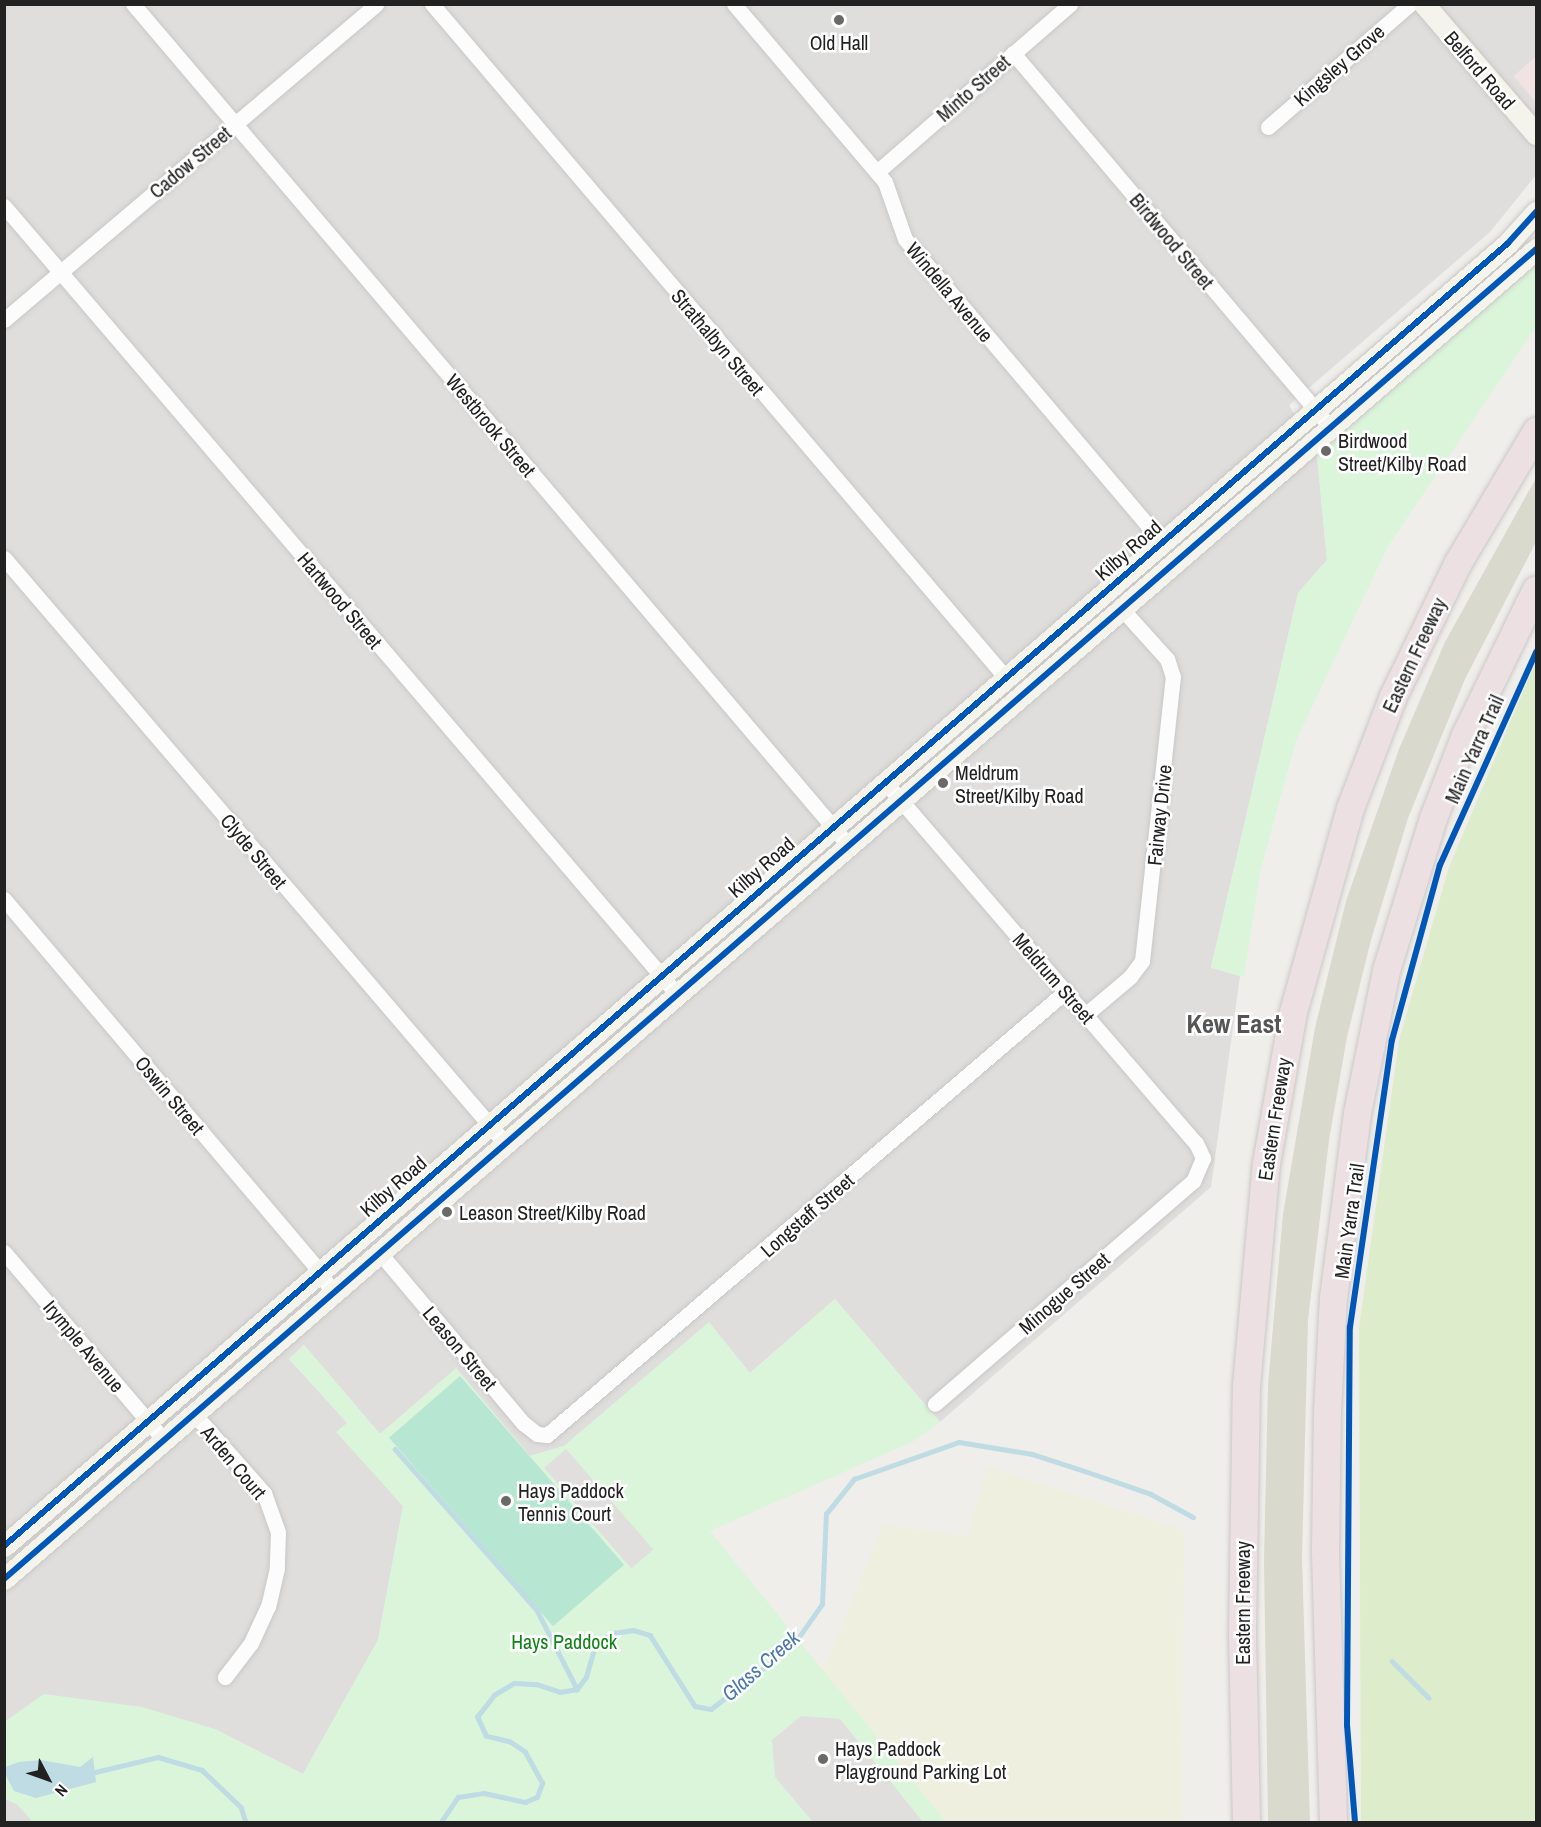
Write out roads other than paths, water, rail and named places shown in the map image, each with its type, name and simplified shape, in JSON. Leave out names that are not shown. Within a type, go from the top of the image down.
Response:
[{"type":"highway","name":"Eastern Freeway","points":[[1246,1822],[1242,1559],[1247,1363],[1266,1163],[1293,1012],[1343,829],[1393,696],[1457,564],[1536,431]]},
{"type":"highway","points":[[1333,1822],[1324,1551],[1327,1411],[1333,1298],[1359,1102],[1386,970],[1433,818],[1465,735],[1536,589]]},
{"type":"street","name":"Westbrook Street","points":[[133,4],[849,846]]},
{"type":"street","name":"Cadow Street","points":[[4,320],[376,4]]},
{"type":"street","name":"Strathalbyn Street","points":[[432,4],[1006,678]]},
{"type":"street","name":"Minto Street","points":[[877,172],[1070,4]]},
{"type":"street","name":"Kingsley Grove","points":[[1268,126],[1410,4]]},
{"type":"street","name":"Belford Road","points":[[1424,4],[1536,134]]},
{"type":"street","name":"Windella Avenue","points":[[735,5],[877,172],[890,190],[905,239],[1162,542]]},
{"type":"street","name":"Birdwood Street","points":[[1013,53],[1331,428]]},
{"type":"street","name":"Hartwood Street","points":[[4,206],[677,994]]},
{"type":"street","name":"Kilby Road","points":[[4,1546],[1508,243],[1536,212]]},
{"type":"street","name":"Kilby Road","points":[[4,1579],[1536,249]]},
{"type":"street","name":"Clyde Street","points":[[4,558],[505,1143]]},
{"type":"street","name":"Fairway Drive","points":[[1085,1015],[1142,961],[1173,677],[1167,659],[1122,609]]},
{"type":"street","name":"Meldrum Street","points":[[885,782],[1196,1143],[1203,1166],[1193,1181]]},
{"type":"street","name":"Oswin Street","points":[[4,899],[320,1271],[332,1293]]},
{"type":"street","name":"Longstaff Street","points":[[547,1436],[1066,991]]},
{"type":"street","name":"Minogue Street","points":[[935,1404],[1193,1181]]},
{"type":"street","name":"Irymple Avenue","points":[[4,1252],[164,1440]]},
{"type":"street","name":"Leason Street","points":[[379,1252],[523,1423],[537,1434],[547,1436]]},
{"type":"street","name":"Arden Court","points":[[194,1414],[264,1493],[278,1532],[277,1568],[268,1606],[250,1643],[225,1677]]},
{"type":"water","points":[[93,1757],[96,1782],[36,1798],[14,1791],[5,1774],[5,1767],[19,1762],[41,1760],[80,1767]]},
{"type":"waterway","name":"Glass Creek","points":[[441,1822],[458,1797],[484,1793],[525,1802],[537,1797],[542,1783],[525,1752],[510,1742],[486,1736],[477,1717],[494,1695],[514,1683],[536,1684],[560,1692],[577,1689],[586,1677],[596,1643],[614,1633],[633,1630],[650,1635],[695,1706],[711,1709],[794,1644],[822,1604],[826,1514],[854,1479],[959,1442],[1032,1454],[1151,1494],[1193,1517]]},
{"type":"waterway","points":[[395,1449],[537,1610],[577,1689]]},
{"type":"waterway","name":"Glass Creek","points":[[1392,1661],[1429,1698]]},
{"type":"waterway","name":"Glass Creek","points":[[91,1773],[158,1757],[202,1770],[241,1807],[246,1822]]},
{"type":"place","name":"Old Hall","points":[[839,20]]},
{"type":"place","name":"Birdwood Street/Kilby Road","points":[[1326,451]]},
{"type":"place","name":"Meldrum Street/Kilby Road","points":[[943,783]]},
{"type":"place","name":"Leason Street/Kilby Road","points":[[447,1212]]},
{"type":"place","name":"Hays Paddock Tennis Court","points":[[506,1501]]},
{"type":"place","name":"Hays Paddock Playground Parking Lot","points":[[823,1759]]},
{"type":"district","name":"Kew East","points":[[1234,1024]]},
{"type":"park label","name":"Hays Paddock","points":[[564,1641]]}]
